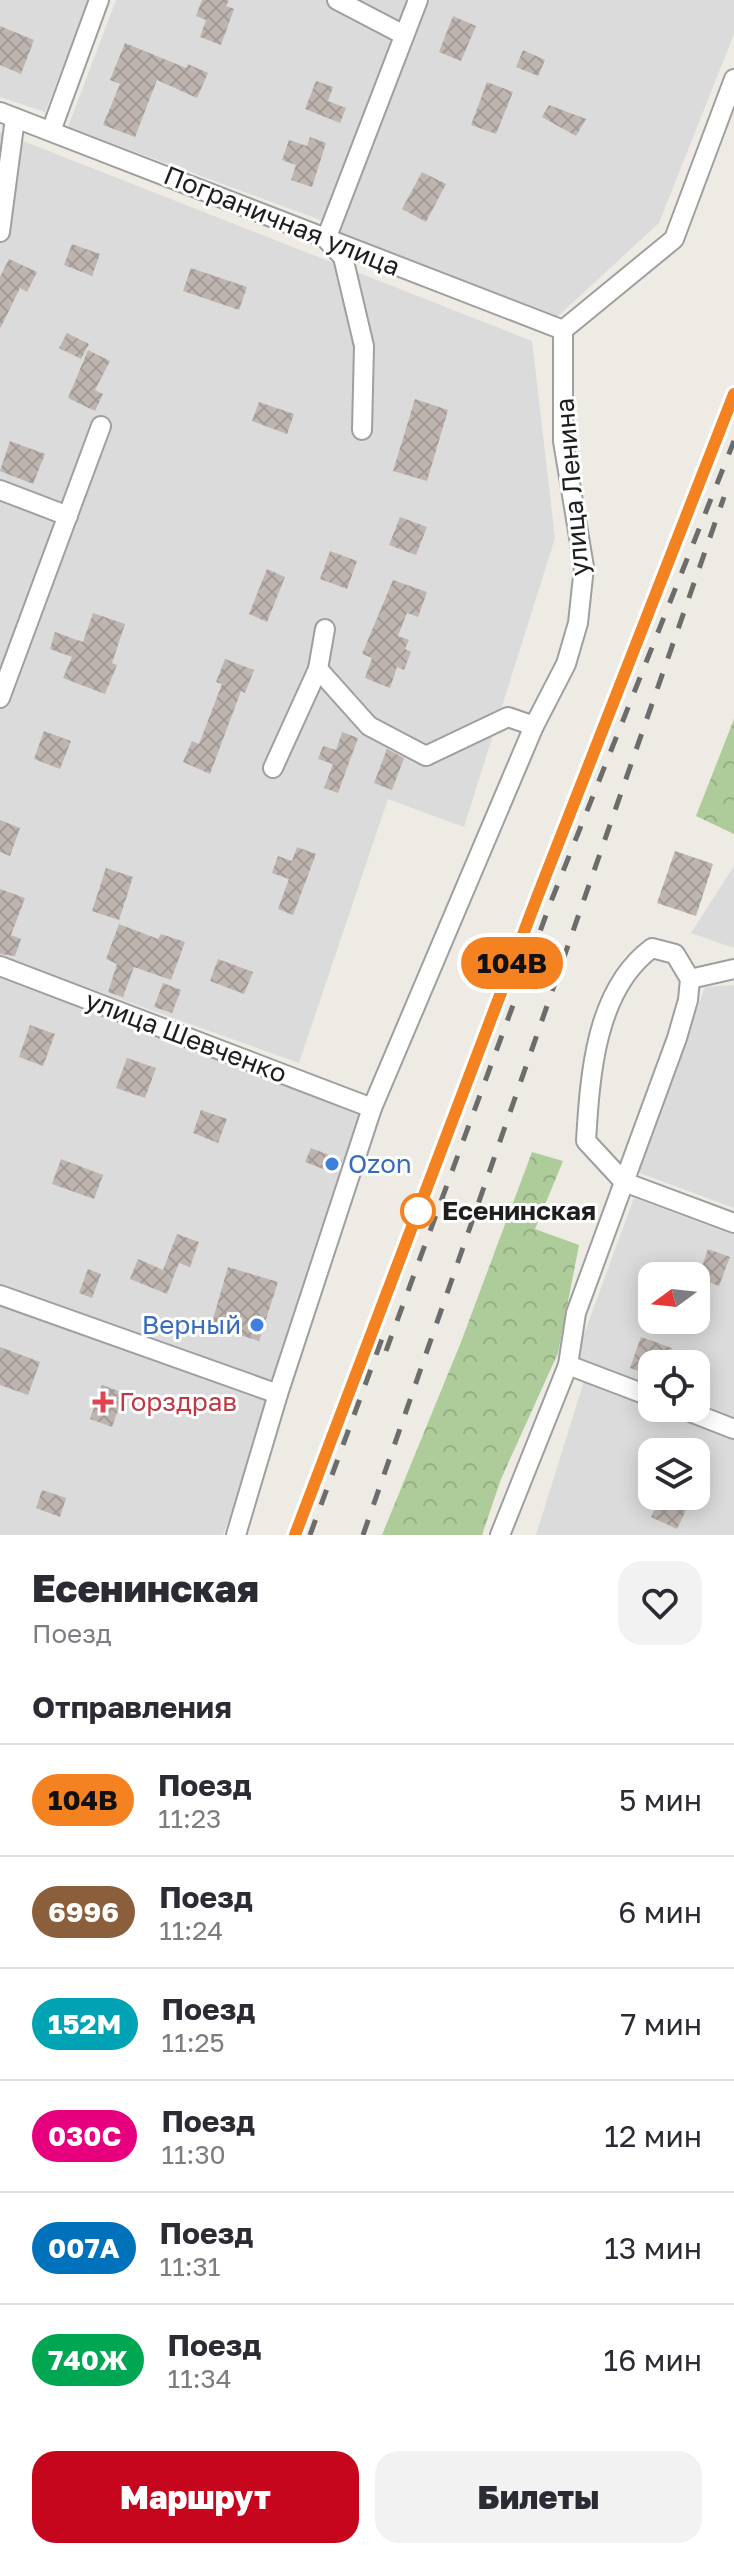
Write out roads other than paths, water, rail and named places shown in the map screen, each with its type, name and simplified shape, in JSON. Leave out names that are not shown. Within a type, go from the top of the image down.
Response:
[{"type":"street","points":[[51,131],[99,0]]},
{"type":"street","points":[[337,0],[404,35]]},
{"type":"street","points":[[362,430],[364,346],[343,257],[326,239],[418,0]]},
{"type":"street","points":[[563,330],[674,239],[734,79]]},
{"type":"street","points":[[0,232],[8,115]]},
{"type":"street","name":"Пограничная улица","points":[[8,115],[563,330]]},
{"type":"street","name":"улица Ленина","points":[[236,1535],[278,1394],[372,1108],[534,726],[566,664],[578,623],[584,567],[563,441],[563,330]]},
{"type":"street","points":[[0,698],[101,426]]},
{"type":"street","points":[[0,490],[68,516]]},
{"type":"street","points":[[273,768],[318,669],[325,629]]},
{"type":"street","points":[[318,669],[369,726],[426,756],[508,717],[534,726]]},
{"type":"street","points":[[500,1535],[568,1365],[576,1313],[624,1182],[688,1000],[690,979],[675,954],[652,948],[634,962],[610,1004],[591,1068],[586,1141],[624,1182],[734,1223]]},
{"type":"street","name":"улица Шевченко","points":[[0,966],[372,1108]]},
{"type":"street","points":[[690,979],[734,969]]},
{"type":"street","points":[[0,1295],[278,1394]]},
{"type":"street","points":[[568,1365],[638,1392]]},
{"type":"street","points":[[710,1420],[734,1429]]},
{"type":"railway","points":[[295,1535],[538,895],[734,394]]},
{"type":"railway","points":[[386,1351],[552,899],[734,441]]},
{"type":"railway","points":[[363,1535],[724,497]]},
{"type":"railway","points":[[310,1535],[383,1336]]},
{"type":"train","name":"104В","points":[[295,1535],[538,895],[734,394]]},
{"type":"place","name":"Ozon","points":[[332,1164]]},
{"type":"place","name":"Есенинская","points":[[418,1211]]},
{"type":"place","name":"Верный","points":[[257,1325]]},
{"type":"place","name":"Горздрав","points":[[103,1402]]}]
